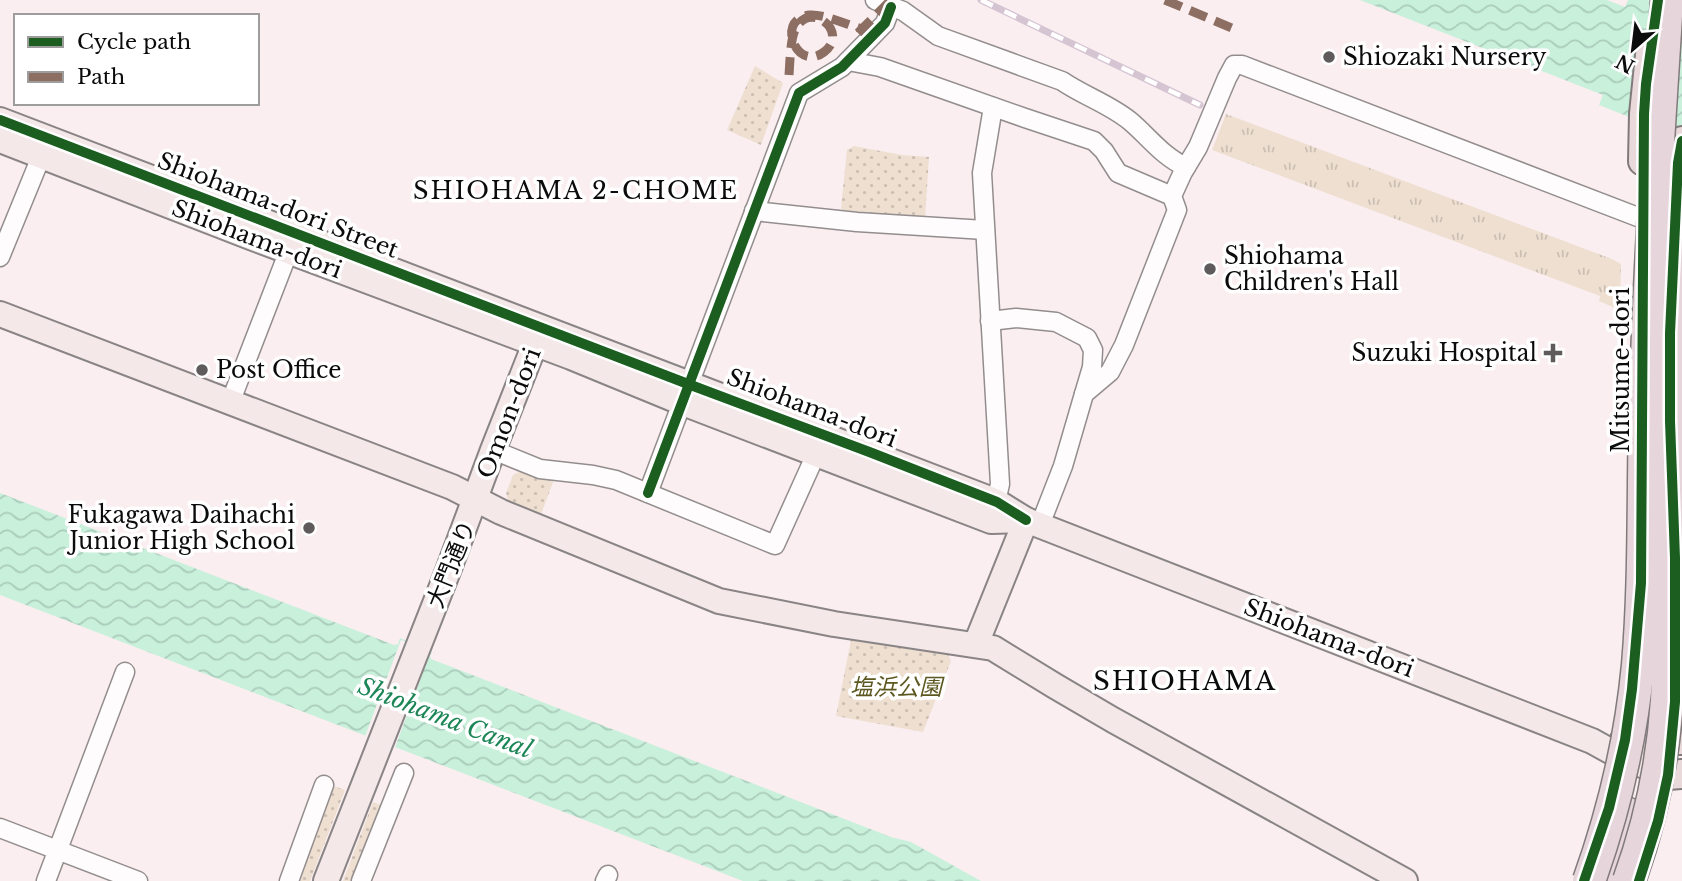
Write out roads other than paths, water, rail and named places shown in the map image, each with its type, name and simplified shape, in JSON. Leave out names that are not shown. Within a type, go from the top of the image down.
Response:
[{"type":"highway","points":[[1586,881],[1604,839],[1617,791],[1632,716],[1638,665],[1643,584],[1645,418],[1667,0]]},
{"type":"highway","points":[[1629,881],[1648,819],[1657,777],[1667,700],[1672,330],[1682,128]]},
{"type":"highway","points":[[1607,881],[1636,772],[1650,671],[1655,550],[1649,330]]},
{"type":"main road","name":"Mitsume-dori","points":[[1586,881],[1609,808],[1623,749],[1632,689],[1641,583],[1643,124],[1658,0]]},
{"type":"main road","points":[[1639,881],[1675,775],[1677,740],[1670,346],[1680,152]]},
{"type":"main road","points":[[1623,749],[1677,740]]},
{"type":"street","points":[[648,493],[799,93],[842,67],[885,23],[883,3],[903,12],[938,36],[1062,81],[1110,107],[1168,156],[1186,167]]},
{"type":"street","points":[[848,61],[880,67],[1094,141],[1118,173],[1172,196]]},
{"type":"street","points":[[1084,394],[1110,372],[1124,345],[1177,210],[1172,196],[1198,147],[1231,68],[1238,64],[1643,219]]},
{"type":"street","points":[[993,107],[982,173],[1000,484],[994,511]]},
{"type":"street","points":[[0,120],[45,147],[0,257]]},
{"type":"street","name":"Shiohama-dori","points":[[0,140],[45,147],[686,393],[862,449],[994,511]]},
{"type":"street","points":[[754,211],[856,222],[985,230]]},
{"type":"street","points":[[230,403],[292,243]]},
{"type":"street","points":[[0,314],[452,487],[513,517],[719,601],[841,625],[993,648],[1113,720],[1405,881]]},
{"type":"street","points":[[976,644],[1063,466],[1092,368],[1093,350],[1087,338],[1056,321],[1016,318],[990,321]]},
{"type":"street","name":"Omon-dori","points":[[476,499],[538,336]]},
{"type":"street","name":"Shiohama-dori","points":[[686,393],[816,454],[1033,523],[1592,741],[1623,749],[1675,775]]},
{"type":"street","points":[[493,450],[540,469],[615,480],[775,545],[816,454]]},
{"type":"street","name":"大門通り","points":[[326,881],[476,499]]},
{"type":"street","points":[[46,881],[125,672]]},
{"type":"street","points":[[362,881],[404,773]]},
{"type":"street","points":[[289,881],[324,785]]},
{"type":"street","points":[[0,828],[138,881]]},
{"type":"water","points":[[1360,0],[1607,0],[1625,7],[1628,0],[1647,0],[1682,13],[1682,138],[1599,105],[1603,95]]},
{"type":"water","name":"Shiohama Canal","points":[[0,493],[394,645],[398,644],[400,638],[432,651],[431,659],[891,837],[911,842],[981,881],[743,881],[0,595]]},
{"type":"railway","points":[[981,0],[1200,105]]},
{"type":"place","name":"Shiozaki Nursery","points":[[1329,57]]},
{"type":"place","name":"Shiohama Children's Hall","points":[[1210,269]]},
{"type":"place","name":"Suzuki Hospital","points":[[1553,353]]},
{"type":"place","name":"Post Office","points":[[202,370]]},
{"type":"place","name":"Fukagawa Daihachi Junior High School","points":[[309,528]]},
{"type":"district","name":"SHIOHAMA 2-CHOME","points":[[576,191]]},
{"type":"district","name":"SHIOHAMA","points":[[1185,681]]},
{"type":"park label","name":"塩浜公園","points":[[896,687]]}]
